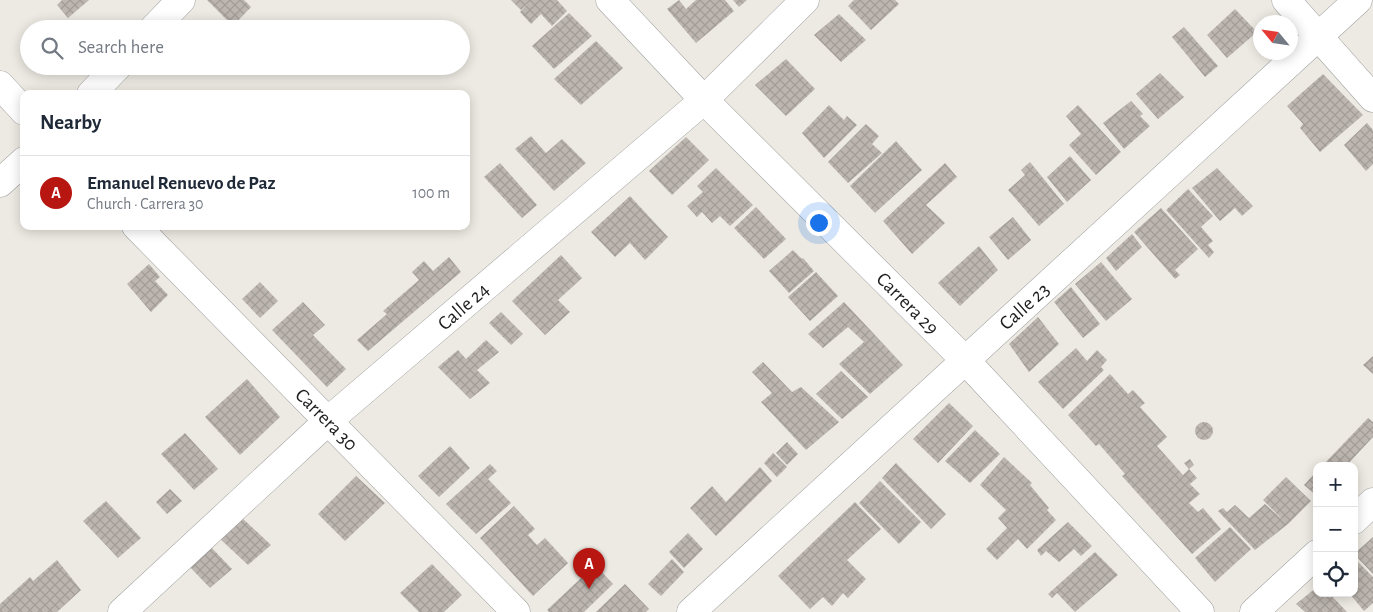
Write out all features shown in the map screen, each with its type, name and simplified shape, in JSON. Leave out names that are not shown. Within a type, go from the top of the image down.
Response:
[{"type":"street","points":[[162,20],[181,0]]},
{"type":"street","name":"Carrera 29","points":[[610,0],[704,100],[965,360],[1200,612]]},
{"type":"street","name":"Calle 24","points":[[122,612],[329,420],[704,100],[805,0]]},
{"type":"street","points":[[1286,0],[1373,98]]},
{"type":"street","name":"Calle 23","points":[[691,612],[1358,0]]},
{"type":"street","points":[[95,90],[109,75]]},
{"type":"street","points":[[0,85],[20,107]]},
{"type":"street","points":[[0,183],[20,165]]},
{"type":"street","name":"Carrera 30","points":[[140,230],[516,612]]},
{"type":"street","points":[[1358,516],[1373,502]]},
{"type":"street","points":[[1254,612],[1313,558]]},
{"type":"building","points":[[62,0],[89,0],[68,18],[57,5]]},
{"type":"building","points":[[207,0],[244,0],[251,7],[239,20],[227,20]]},
{"type":"building","points":[[511,0],[557,0],[567,11],[552,26],[541,14],[531,24],[520,12],[529,2],[521,10]]},
{"type":"building","points":[[679,0],[686,9],[696,0],[725,0],[734,11],[696,43],[667,9]]},
{"type":"building","points":[[733,0],[747,0],[739,7]]},
{"type":"building","points":[[854,0],[895,0],[899,4],[871,30],[848,6]]},
{"type":"building","points":[[1235,9],[1253,28],[1253,35],[1227,58],[1207,35]]},
{"type":"building","points":[[569,13],[592,36],[554,69],[532,46]]},
{"type":"building","points":[[839,14],[866,40],[841,62],[814,35]]},
{"type":"building","points":[[1184,27],[1218,66],[1205,77],[1172,37]]},
{"type":"building","points":[[596,41],[623,68],[581,105],[554,79]]},
{"type":"building","points":[[786,59],[815,89],[786,116],[755,85]]},
{"type":"building","points":[[1160,73],[1184,97],[1158,119],[1136,94]]},
{"type":"building","points":[[1323,74],[1363,115],[1320,152],[1300,128],[1303,124],[1287,106]]},
{"type":"building","points":[[1131,101],[1143,114],[1140,116],[1150,126],[1124,149],[1103,123]]},
{"type":"building","points":[[829,105],[844,120],[847,116],[857,125],[824,158],[802,133]]},
{"type":"building","points":[[1078,105],[1121,152],[1096,175],[1069,145],[1081,134],[1066,116]]},
{"type":"building","points":[[1367,123],[1373,130],[1373,164],[1366,171],[1344,145]]},
{"type":"building","points":[[866,124],[879,136],[872,144],[882,153],[848,183],[828,162]]},
{"type":"building","points":[[531,136],[546,153],[562,139],[586,163],[554,191],[515,149]]},
{"type":"building","points":[[686,137],[709,160],[672,195],[649,171]]},
{"type":"building","points":[[896,141],[922,170],[875,213],[850,186]]},
{"type":"building","points":[[1070,156],[1091,180],[1067,202],[1047,177]]},
{"type":"building","points":[[1030,162],[1064,204],[1039,226],[1008,190],[1025,175],[1021,170]]},
{"type":"building","points":[[500,163],[537,205],[522,218],[484,177]]},
{"type":"building","points":[[945,163],[957,177],[926,205],[945,223],[912,254],[883,221]]},
{"type":"building","points":[[716,168],[753,205],[730,226],[720,216],[712,223],[702,212],[697,217],[687,206],[703,192],[697,186]]},
{"type":"building","points":[[1217,168],[1253,206],[1242,216],[1235,208],[1220,221],[1192,188]]},
{"type":"building","points":[[1188,189],[1213,216],[1201,227],[1213,241],[1208,245],[1214,252],[1209,258],[1166,210]]},
{"type":"building","points":[[630,196],[668,237],[645,260],[630,243],[615,257],[591,232]]},
{"type":"building","points":[[756,207],[786,239],[764,259],[734,228]]},
{"type":"building","points":[[1161,208],[1198,249],[1175,270],[1180,275],[1175,279],[1134,232]]},
{"type":"building","points":[[1013,217],[1031,240],[1008,260],[989,237]]},
{"type":"building","points":[[1132,234],[1142,247],[1116,271],[1106,258]]},
{"type":"building","points":[[979,246],[998,270],[960,306],[938,283]]},
{"type":"building","points":[[793,250],[814,271],[789,293],[769,271]]},
{"type":"building","points":[[561,255],[582,278],[558,300],[570,312],[545,335],[512,301]]},
{"type":"building","points":[[449,257],[461,272],[368,351],[357,340],[387,314],[383,311],[419,280],[412,272],[424,261],[433,271]]},
{"type":"building","points":[[1101,262],[1132,299],[1106,321],[1075,284]]},
{"type":"building","points":[[149,264],[160,277],[155,281],[168,295],[151,312],[127,284]]},
{"type":"building","points":[[816,272],[838,296],[810,321],[788,297]]},
{"type":"building","points":[[260,282],[278,301],[260,318],[242,299]]},
{"type":"building","points":[[1071,287],[1100,324],[1083,338],[1054,302]]},
{"type":"building","points":[[303,302],[325,325],[313,335],[346,369],[327,387],[272,330]]},
{"type":"building","points":[[844,302],[903,365],[870,394],[839,364],[864,342],[848,327],[823,348],[808,334]]},
{"type":"building","points":[[501,312],[523,334],[511,345],[489,323]]},
{"type":"building","points":[[1038,317],[1059,344],[1029,372],[1009,344]]},
{"type":"building","points":[[486,340],[499,352],[477,370],[490,383],[470,399],[438,367],[458,350],[466,359]]},
{"type":"building","points":[[1076,348],[1087,361],[1097,350],[1107,360],[1101,367],[1104,370],[1063,409],[1038,382]]},
{"type":"building","points":[[1373,356],[1373,374],[1363,365]]},
{"type":"building","points":[[763,362],[792,392],[801,387],[839,422],[806,450],[761,402],[772,393],[752,372]]},
{"type":"building","points":[[841,371],[868,397],[842,419],[816,394]]},
{"type":"building","points":[[1110,374],[1128,394],[1133,390],[1145,403],[1140,407],[1167,437],[1157,446],[1183,475],[1189,469],[1197,478],[1190,484],[1200,494],[1189,503],[1198,512],[1203,508],[1221,529],[1192,554],[1122,476],[1125,474],[1099,444],[1096,446],[1068,415]]},
{"type":"building","points":[[247,379],[280,417],[240,455],[205,417]]},
{"type":"building","points":[[949,403],[973,426],[938,463],[913,439]]},
{"type":"building","points":[[1368,418],[1373,422],[1373,437],[1350,462],[1326,462]]},
{"type":"building","points":[[1200,422],[1208,422],[1213,427],[1211,438],[1200,440],[1195,435],[1195,427]]},
{"type":"building","points":[[975,430],[1000,454],[970,483],[945,461]]},
{"type":"building","points":[[185,433],[218,469],[194,490],[161,454]]},
{"type":"building","points":[[787,442],[798,454],[787,465],[776,453]]},
{"type":"building","points":[[450,446],[470,468],[439,497],[418,476]]},
{"type":"building","points":[[773,453],[787,467],[777,477],[764,463]]},
{"type":"building","points":[[1004,457],[1032,483],[1030,485],[1049,508],[1047,510],[1056,520],[1027,549],[1018,539],[997,560],[986,549],[1007,528],[998,518],[1006,510],[980,485]]},
{"type":"building","points":[[1190,459],[1194,465],[1189,469],[1184,463]]},
{"type":"building","points":[[896,463],[946,514],[931,529],[882,478]]},
{"type":"building","points":[[490,464],[497,471],[488,479],[511,503],[476,534],[446,504]]},
{"type":"building","points":[[760,467],[772,481],[716,536],[690,508],[712,486],[726,502]]},
{"type":"building","points":[[1313,475],[1313,493],[1304,485]]},
{"type":"building","points":[[356,476],[385,503],[345,541],[318,514]]},
{"type":"building","points":[[1286,477],[1311,501],[1288,524],[1255,550],[1218,511],[1223,508],[1227,512],[1235,505],[1249,518],[1265,504],[1284,521],[1263,500]]},
{"type":"building","points":[[880,481],[921,522],[899,544],[859,503]]},
{"type":"building","points":[[170,489],[182,501],[167,514],[156,502]]},
{"type":"building","points":[[106,501],[141,538],[118,558],[83,521]]},
{"type":"building","points":[[855,502],[881,529],[847,560],[866,579],[848,598],[843,593],[832,606],[823,597],[810,609],[778,576]]},
{"type":"building","points":[[514,506],[535,529],[528,535],[537,545],[545,538],[568,563],[533,596],[480,538]]},
{"type":"building","points":[[240,516],[271,545],[248,565],[217,536]]},
{"type":"building","points":[[1068,522],[1092,546],[1081,556],[1074,549],[1059,562],[1046,551],[1041,556],[1037,550]]},
{"type":"building","points":[[1230,527],[1251,549],[1215,582],[1195,558]]},
{"type":"building","points":[[688,533],[703,549],[684,568],[669,552]]},
{"type":"building","points":[[1373,537],[1373,574],[1358,558],[1358,550]]},
{"type":"building","points":[[209,545],[232,569],[210,588],[187,564]]},
{"type":"building","points":[[1095,552],[1118,575],[1075,612],[1057,593],[1052,598],[1048,594]]},
{"type":"building","points":[[672,559],[684,572],[661,596],[648,584]]},
{"type":"building","points":[[57,560],[81,590],[57,612],[0,612],[0,604],[30,577],[33,581]]},
{"type":"building","points":[[1358,562],[1373,577],[1373,603],[1364,611],[1352,597],[1358,597]]},
{"type":"building","points":[[432,564],[462,595],[444,612],[419,612],[400,593]]},
{"type":"building","points":[[595,565],[613,584],[584,612],[549,612],[547,610]]},
{"type":"building","points":[[625,584],[649,609],[646,612],[596,612]]},
{"type":"building","points":[[1313,590],[1313,597],[1333,597],[1347,612],[1305,612],[1296,604]]},
{"type":"place","name":"Emanuel Renuevo de Paz","points":[[589,589]]}]
